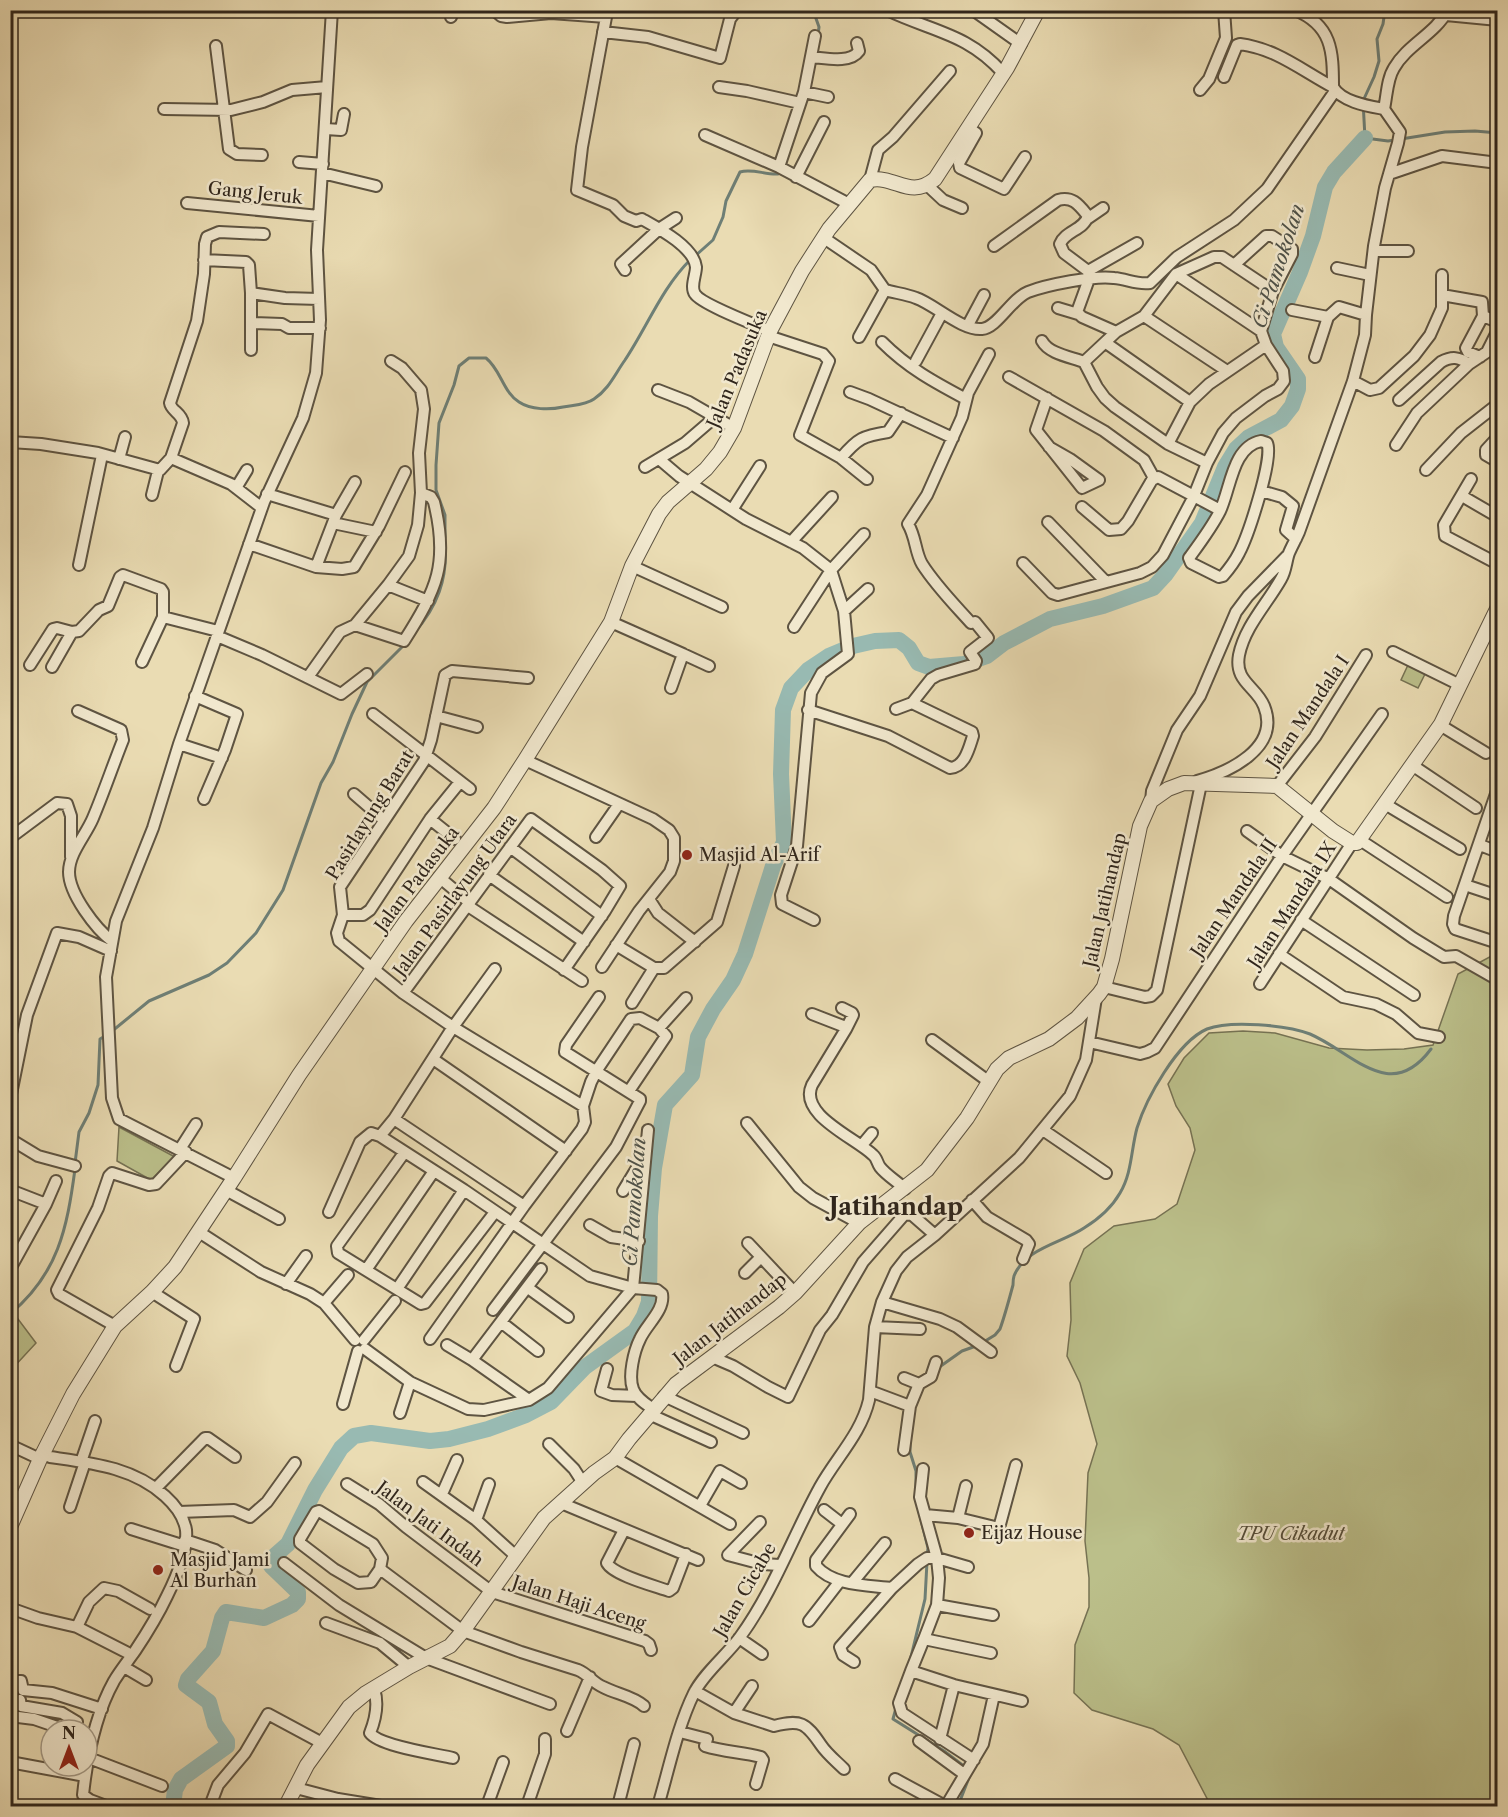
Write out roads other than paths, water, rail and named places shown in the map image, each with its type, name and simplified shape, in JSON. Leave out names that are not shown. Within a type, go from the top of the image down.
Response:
[{"type":"street","points":[[234,1178],[119,1119],[112,1098],[106,977],[116,921],[153,828],[195,696],[267,494],[294,440],[309,402],[316,373],[320,328],[317,250],[332,10]]},
{"type":"street","points":[[494,10],[501,16],[507,17],[551,13],[606,14],[582,147],[577,190],[613,205],[627,218],[636,221],[642,219],[691,253],[696,266],[694,292],[697,296],[769,333],[827,357],[829,361],[800,433],[801,436],[841,458],[867,479]]},
{"type":"street","points":[[603,32],[648,37],[720,58],[730,19],[737,10]]},
{"type":"street","points":[[887,10],[965,41],[992,60],[1003,73]]},
{"type":"street","points":[[973,10],[1021,44]]},
{"type":"street","points":[[950,71],[893,137],[878,150],[870,180],[882,179],[917,188],[927,186],[935,179],[1021,44],[1038,10]]},
{"type":"street","points":[[1200,90],[1209,79],[1226,38],[1224,10]]},
{"type":"street","points":[[1102,208],[1062,239],[1060,244],[1064,253],[1088,275],[1112,277],[1136,284],[1150,283],[1177,257],[1234,220],[1267,189],[1334,89],[1332,54],[1327,39],[1320,25],[1295,10]]},
{"type":"street","points":[[1151,801],[1168,789],[1193,783],[1229,769],[1244,760],[1264,737],[1268,728],[1263,705],[1239,673],[1239,654],[1258,614],[1283,577],[1289,553],[1353,381],[1365,335],[1365,315],[1374,251],[1389,174],[1399,138],[1384,108],[1390,79],[1398,62],[1447,13],[1497,20]]},
{"type":"street","points":[[779,166],[802,98],[816,36]]},
{"type":"street","points":[[811,57],[848,59],[857,55],[859,51],[856,43]]},
{"type":"street","points":[[1224,77],[1240,44],[1276,53],[1361,103],[1384,108]]},
{"type":"street","points":[[216,46],[223,111],[231,151],[237,154],[262,155]]},
{"type":"street","points":[[164,109],[223,111],[263,102],[292,90],[327,87]]},
{"type":"street","points":[[719,87],[802,98],[828,97]]},
{"type":"street","points":[[326,129],[341,130],[344,114]]},
{"type":"street","points":[[796,177],[824,122]]},
{"type":"street","points":[[968,128],[976,134],[959,166],[971,174],[1004,189],[1025,157]]},
{"type":"street","points":[[705,135],[779,166],[849,204]]},
{"type":"street","points":[[1389,174],[1442,156],[1497,164]]},
{"type":"street","points":[[299,162],[376,186]]},
{"type":"street","name":"Jalan Padasuka","points":[[10,1527],[41,1456],[73,1394],[115,1326],[175,1267],[299,1075],[439,877],[494,808],[525,760],[610,622],[632,566],[659,514],[668,502],[720,452],[734,428],[769,333],[802,271],[849,204],[870,180]]},
{"type":"street","points":[[927,186],[943,200],[962,208]]},
{"type":"street","points":[[993,246],[1058,200],[1065,198],[1074,200],[1088,216],[1087,219]]},
{"type":"street","name":"Gang Jeruk","points":[[187,203],[319,216]]},
{"type":"street","points":[[625,270],[621,264],[658,229],[676,218]]},
{"type":"street","points":[[152,495],[158,471],[171,458],[183,421],[170,403],[197,321],[207,237],[219,232],[264,234]]},
{"type":"street","points":[[1023,563],[1055,595],[1140,573],[1158,561],[1194,498],[1207,463],[1223,433],[1236,418],[1278,389],[1284,381],[1283,371],[1266,345],[1261,331],[1273,291],[1293,252],[1272,236],[1266,236],[1234,265]]},
{"type":"street","points":[[824,238],[871,270],[885,290],[917,298],[968,326],[982,329],[991,326],[1017,298],[1028,292],[1088,275],[1137,243]]},
{"type":"street","points":[[1374,251],[1408,251]]},
{"type":"street","points":[[1084,362],[1116,332],[1144,316],[1176,274],[1218,256],[1273,291]]},
{"type":"street","points":[[204,260],[246,262],[249,265],[251,350]]},
{"type":"street","points":[[1337,268],[1371,275]]},
{"type":"street","points":[[1176,274],[1261,331]]},
{"type":"street","points":[[1078,314],[1088,275]]},
{"type":"street","points":[[1353,381],[1370,390],[1375,390],[1414,356],[1426,342],[1441,313],[1442,275]]},
{"type":"street","points":[[860,337],[868,317],[885,290]]},
{"type":"street","points":[[251,293],[285,298],[319,298]]},
{"type":"street","points":[[1442,295],[1482,302],[1483,315],[1466,348],[1468,352],[1480,357]]},
{"type":"street","points":[[968,326],[984,296]]},
{"type":"street","points":[[1315,357],[1328,317],[1339,307],[1365,315]]},
{"type":"street","points":[[1058,309],[1078,314],[1116,332]]},
{"type":"street","points":[[1292,309],[1328,317]]},
{"type":"street","points":[[916,361],[942,313]]},
{"type":"street","points":[[1483,315],[1497,322]]},
{"type":"street","points":[[1144,316],[1227,371]]},
{"type":"street","points":[[251,322],[282,324],[290,328],[320,328]]},
{"type":"street","points":[[1396,445],[1417,413],[1469,364],[1487,352],[1497,330]]},
{"type":"street","points":[[1042,341],[1052,351],[1084,362],[1105,398],[1168,444],[1207,463]]},
{"type":"street","points":[[882,342],[896,356],[929,380],[966,399]]},
{"type":"street","points":[[1106,343],[1190,402]]},
{"type":"street","points":[[1168,444],[1190,402],[1209,384],[1266,345]]},
{"type":"street","points":[[896,709],[912,703],[931,679],[938,675],[975,664],[970,652],[988,638],[975,622],[971,623],[934,582],[921,562],[913,533],[908,524],[927,495],[962,417],[968,393],[989,354]]},
{"type":"street","points":[[1399,400],[1441,362],[1456,358],[1469,364]]},
{"type":"street","points":[[308,677],[340,632],[355,625],[409,556],[418,525],[421,493],[419,453],[424,409],[421,390],[402,368],[391,361]]},
{"type":"street","points":[[1009,377],[1104,432],[1144,460],[1154,478]]},
{"type":"street","points":[[658,390],[689,402],[734,428]]},
{"type":"street","points":[[850,392],[953,438]]},
{"type":"street","points":[[1047,398],[1036,430],[1049,447]]},
{"type":"street","points":[[1426,470],[1461,433],[1497,404]]},
{"type":"street","points":[[841,458],[852,445],[860,440],[875,432],[888,432],[901,413]]},
{"type":"street","points":[[645,467],[685,443],[714,418]]},
{"type":"street","points":[[119,459],[124,437]]},
{"type":"street","points":[[1497,437],[1485,450],[1485,455],[1497,462]]},
{"type":"street","points":[[1261,441],[1267,443],[1270,450],[1261,491],[1239,553],[1221,577],[1189,561],[1238,458],[1254,442],[1261,441]]},
{"type":"street","points":[[10,442],[41,444],[102,455],[158,471]]},
{"type":"street","points":[[79,565],[102,455]]},
{"type":"street","points":[[171,458],[209,473],[236,488],[262,508]]},
{"type":"street","points":[[659,459],[690,483],[732,510],[815,556],[831,570],[844,611],[848,654],[822,672],[811,693],[797,846],[782,895],[782,904],[814,920]]},
{"type":"street","points":[[732,510],[760,465]]},
{"type":"street","points":[[236,488],[247,470]]},
{"type":"street","points":[[249,544],[316,567],[342,569],[354,567],[376,532],[405,472]]},
{"type":"street","points":[[1154,478],[1158,477],[1214,507]]},
{"type":"street","points":[[1082,507],[1109,530],[1120,529],[1128,521],[1154,478]]},
{"type":"street","points":[[1471,479],[1444,525],[1443,531],[1445,536],[1497,564]]},
{"type":"street","points":[[316,567],[335,519],[355,482]]},
{"type":"street","points":[[1261,491],[1282,497],[1293,506],[1286,530],[1296,539]]},
{"type":"street","points":[[355,625],[404,641],[428,601],[437,581],[441,539],[434,502],[431,497],[421,493]]},
{"type":"street","points":[[267,494],[376,532]]},
{"type":"street","points":[[1462,496],[1497,517]]},
{"type":"street","points":[[791,542],[832,497]]},
{"type":"street","points":[[1048,522],[1106,582]]},
{"type":"street","points":[[794,627],[831,570],[864,534]]},
{"type":"street","points":[[1151,801],[1152,790],[1177,730],[1200,696],[1236,612],[1289,553]]},
{"type":"street","points":[[632,566],[722,607]]},
{"type":"street","points":[[30,665],[53,629],[79,631],[99,610],[108,606],[120,577],[123,575],[161,589],[163,617],[142,662]]},
{"type":"street","points":[[388,585],[428,601]]},
{"type":"street","points":[[844,611],[868,589]]},
{"type":"street","points":[[1356,842],[1440,725],[1497,607]]},
{"type":"street","points":[[163,617],[217,634],[344,694],[368,674]]},
{"type":"street","points":[[610,622],[709,666]]},
{"type":"street","points":[[52,667],[72,632]]},
{"type":"street","points":[[1393,652],[1460,685]]},
{"type":"street","points":[[671,688],[683,654]]},
{"type":"street","name":"Jalan Mandala I","points":[[1277,786],[1315,737],[1365,655]]},
{"type":"street","name":"Pasirlayung Barat","points":[[374,968],[339,941],[337,933],[343,915],[340,887],[427,756],[445,675],[452,671],[528,678]]},
{"type":"street","points":[[195,696],[237,714],[222,758],[204,799]]},
{"type":"street","points":[[808,711],[888,736],[950,768],[955,768],[967,753],[973,736],[972,732],[912,703]]},
{"type":"street","points":[[71,861],[93,819],[123,735],[121,730],[78,711]]},
{"type":"street","points":[[343,915],[363,915],[370,910],[430,819],[465,785],[373,714]]},
{"type":"street","name":"Jalan Mandala II","points":[[1089,1042],[1140,1054],[1155,1048],[1282,856],[1382,714]]},
{"type":"street","points":[[436,716],[477,727]]},
{"type":"street","points":[[1440,725],[1485,753]]},
{"type":"street","points":[[179,744],[222,758]]},
{"type":"street","points":[[525,760],[653,819],[669,830],[674,838],[675,851],[670,872],[602,967]]},
{"type":"street","points":[[1412,765],[1476,808]]},
{"type":"street","points":[[1193,783],[1277,786],[1312,815],[1447,897]]},
{"type":"street","points":[[1100,993],[1144,997],[1151,996],[1157,990],[1193,783]]},
{"type":"street","points":[[1497,788],[1480,845],[1454,916],[1455,929],[1497,943]]},
{"type":"street","points":[[354,794],[384,820]]},
{"type":"street","name":"Jalan Jatihandap","points":[[286,1806],[307,1765],[349,1707],[366,1693],[409,1666],[450,1646],[492,1592],[544,1518],[616,1457],[664,1396],[689,1372],[759,1323],[795,1293],[859,1223],[927,1170],[967,1118],[997,1069],[1009,1058],[1049,1039],[1077,1018],[1100,993],[1112,959],[1140,826],[1151,801]]},
{"type":"street","points":[[10,838],[57,803],[67,804],[71,816],[69,870],[72,886],[83,908],[112,946]]},
{"type":"street","points":[[596,837],[619,804]]},
{"type":"street","points":[[1384,804],[1460,849]]},
{"type":"street","points":[[430,819],[455,839]]},
{"type":"street","name":"Jalan Pasirlayung Utara","points":[[404,993],[529,821],[533,819],[619,884],[620,889],[602,916]]},
{"type":"street","points":[[1486,820],[1497,825]]},
{"type":"street","points":[[1247,831],[1282,856],[1329,879],[1444,957],[1456,956],[1497,980]]},
{"type":"street","name":"Jalan Mandala IX","points":[[1260,984],[1301,920],[1356,842]]},
{"type":"street","points":[[1480,845],[1497,852]]},
{"type":"street","points":[[510,847],[602,916],[564,970]]},
{"type":"street","points":[[616,945],[654,968],[664,968],[717,922],[721,916],[734,866]]},
{"type":"street","points":[[489,875],[584,942]]},
{"type":"street","points":[[439,877],[469,904],[582,981]]},
{"type":"street","points":[[1465,885],[1497,896]]},
{"type":"street","points":[[649,899],[658,913],[695,942]]},
{"type":"street","points":[[1301,920],[1414,995]]},
{"type":"street","points":[[10,1099],[15,1047],[57,933],[112,946]]},
{"type":"street","points":[[1279,954],[1343,997],[1377,1004],[1396,1014],[1418,1033],[1439,1037]]},
{"type":"street","points":[[374,968],[453,1028],[582,1106]]},
{"type":"street","points":[[632,1003],[654,968]]},
{"type":"street","points":[[380,1136],[394,1119],[453,1028],[495,969]]},
{"type":"street","name":"Jalan Cicabe","points":[[658,1806],[695,1691],[739,1638],[759,1606],[820,1487],[859,1428],[867,1410],[874,1327],[896,1270],[1019,1158],[1070,1096],[1080,1076],[1100,993]]},
{"type":"street","points":[[494,1310],[542,1244],[595,1178],[616,1147],[640,1101],[633,1093],[565,1052],[564,1049],[599,997]]},
{"type":"street","points":[[659,1028],[686,998]]},
{"type":"street","points":[[842,1008],[852,1012],[853,1015],[808,1093],[810,1100],[820,1115],[874,1155],[884,1171],[905,1189]]},
{"type":"street","points":[[812,1014],[846,1029]]},
{"type":"street","points":[[430,1339],[585,1122],[582,1106],[597,1070],[633,1018],[639,1018],[659,1028],[666,1036],[633,1093]]},
{"type":"street","points":[[932,1040],[988,1081]]},
{"type":"street","points":[[433,1059],[566,1151]]},
{"type":"street","points":[[394,1119],[524,1206]]},
{"type":"street","points":[[747,1123],[799,1187],[813,1198],[859,1223]]},
{"type":"street","points":[[115,1326],[59,1294],[57,1290],[98,1208],[109,1176],[112,1173],[149,1185],[156,1184],[183,1151],[196,1124]]},
{"type":"street","points":[[199,1232],[286,1284],[324,1303],[361,1345],[410,1382],[468,1409],[484,1410],[529,1400],[556,1380],[638,1288],[641,1200],[648,1130]]},
{"type":"street","points":[[1043,1130],[1106,1173]]},
{"type":"street","points":[[329,1212],[360,1142],[371,1133],[380,1136],[464,1190],[590,1276],[638,1288],[657,1290],[662,1294],[663,1299],[639,1340],[634,1361],[633,1390],[651,1412],[711,1442]]},
{"type":"street","points":[[862,1146],[872,1133]]},
{"type":"street","points":[[10,1139],[38,1156],[75,1166]]},
{"type":"street","points":[[404,1153],[337,1246],[338,1253],[421,1304],[495,1212]]},
{"type":"street","points":[[641,1200],[620,1189],[645,1156]]},
{"type":"street","points":[[366,1270],[434,1171]]},
{"type":"street","points":[[10,1269],[56,1181]]},
{"type":"street","points":[[10,1190],[46,1204]]},
{"type":"street","points":[[226,1190],[279,1219]]},
{"type":"street","points":[[397,1289],[464,1190]]},
{"type":"street","points":[[972,1200],[987,1217],[1026,1240],[1029,1244],[1023,1258]]},
{"type":"street","points":[[712,1357],[733,1366],[788,1397],[810,1348],[863,1262],[904,1215],[911,1214],[935,1235]]},
{"type":"street","points":[[590,1225],[610,1237],[639,1241]]},
{"type":"street","points":[[748,1243],[795,1293]]},
{"type":"street","points":[[286,1284],[306,1256]]},
{"type":"street","points":[[745,1274],[760,1258]]},
{"type":"street","points":[[472,1360],[541,1269]]},
{"type":"street","points":[[324,1303],[348,1275]]},
{"type":"street","points":[[528,1288],[568,1317]]},
{"type":"street","points":[[152,1292],[194,1319],[176,1366]]},
{"type":"street","points":[[343,1404],[361,1345],[395,1301]]},
{"type":"street","points":[[882,1302],[940,1319],[957,1327],[991,1352]]},
{"type":"street","points":[[501,1322],[538,1351]]},
{"type":"street","points":[[874,1327],[920,1329]]},
{"type":"street","points":[[447,1345],[529,1400]]},
{"type":"street","points":[[904,1450],[910,1406],[919,1384],[931,1377],[936,1362]]},
{"type":"street","points":[[607,1369],[601,1392],[612,1395],[638,1396]]},
{"type":"street","points":[[904,1378],[919,1384]]},
{"type":"street","points":[[400,1413],[410,1382]]},
{"type":"street","points":[[870,1391],[910,1406]]},
{"type":"street","points":[[664,1396],[743,1432]]},
{"type":"street","points":[[70,1507],[95,1421]]},
{"type":"street","points":[[156,1488],[205,1438],[235,1457]]},
{"type":"street","points":[[549,1444],[574,1469],[583,1483]]},
{"type":"street","points":[[10,1445],[41,1456],[117,1469],[140,1478],[156,1488],[179,1512],[186,1531],[185,1543],[168,1593],[115,1680],[99,1718]]},
{"type":"street","points":[[616,1457],[701,1504],[729,1522],[616,1457]]},
{"type":"street","points":[[442,1494],[457,1460]]},
{"type":"street","points":[[179,1512],[234,1510],[250,1517],[267,1502],[295,1463]]},
{"type":"street","points":[[925,1515],[958,1518],[999,1528],[1016,1465]]},
{"type":"street","points":[[923,1469],[920,1497],[937,1558],[939,1578],[937,1605],[899,1703],[902,1713],[974,1760]]},
{"type":"street","points":[[701,1504],[720,1471],[741,1483]]},
{"type":"street","points":[[423,1482],[476,1520],[517,1557]]},
{"type":"street","name":"Jalan Jati Indah","points":[[347,1484],[379,1503],[406,1527],[492,1592]]},
{"type":"street","points":[[476,1520],[489,1484]]},
{"type":"street","points":[[958,1518],[966,1486]]},
{"type":"street","points":[[561,1503],[698,1560]]},
{"type":"street","points":[[824,1510],[842,1524]]},
{"type":"street","points":[[316,1512],[322,1512],[374,1544],[382,1558],[380,1569],[371,1581],[359,1584],[334,1569],[300,1543],[300,1539],[316,1512]]},
{"type":"street","points":[[850,1514],[816,1560],[816,1566],[820,1571],[840,1581],[892,1588]]},
{"type":"street","points":[[760,1522],[728,1555],[762,1564],[780,1565]]},
{"type":"street","points":[[131,1529],[215,1550],[246,1570]]},
{"type":"street","points":[[624,1530],[608,1563],[610,1569],[620,1573],[669,1591],[673,1588],[686,1554]]},
{"type":"street","points":[[852,1583],[885,1543]]},
{"type":"street","points":[[854,1662],[843,1654],[840,1647],[892,1588],[918,1564],[927,1558],[937,1558],[968,1567]]},
{"type":"street","points":[[284,1563],[339,1605],[426,1658],[550,1704]]},
{"type":"street","points":[[380,1569],[463,1631],[568,1666],[587,1674],[603,1688],[644,1706]]},
{"type":"street","points":[[809,1621],[840,1581]]},
{"type":"street","points":[[77,1627],[90,1602],[104,1588],[118,1591],[150,1609]]},
{"type":"street","name":"Jalan Haji Aceng","points":[[492,1592],[645,1641],[651,1650]]},
{"type":"street","points":[[937,1605],[993,1615]]},
{"type":"street","points":[[10,1608],[38,1618],[77,1627],[128,1653]]},
{"type":"street","points":[[326,1623],[380,1643],[409,1666]]},
{"type":"street","points":[[739,1638],[762,1654]]},
{"type":"street","points":[[924,1639],[992,1653]]},
{"type":"street","points":[[124,1667],[147,1680]]},
{"type":"street","points":[[911,1671],[954,1685],[1022,1701]]},
{"type":"street","points":[[567,1731],[590,1677]]},
{"type":"street","points":[[10,1681],[21,1681],[18,1696],[21,1706],[62,1713],[70,1718]]},
{"type":"street","points":[[940,1739],[954,1685]]},
{"type":"street","points":[[734,1713],[752,1686]]},
{"type":"street","points":[[374,1689],[378,1699],[375,1721],[370,1733],[373,1737],[395,1746],[453,1758]]},
{"type":"street","points":[[695,1691],[734,1713],[774,1726],[782,1723],[804,1725],[812,1731],[822,1746],[844,1769]]},
{"type":"street","points":[[18,1696],[52,1693],[102,1709]]},
{"type":"street","points":[[895,1779],[946,1806],[983,1744],[994,1695]]},
{"type":"street","points":[[210,1806],[218,1785],[245,1753],[268,1714],[322,1743]]},
{"type":"street","points":[[10,1716],[39,1721]]},
{"type":"street","points":[[680,1732],[707,1739],[705,1746],[724,1752],[732,1750],[761,1757],[763,1760],[756,1784]]},
{"type":"street","points":[[527,1806],[544,1754],[545,1738]]},
{"type":"street","points":[[919,1741],[964,1774]]},
{"type":"street","points":[[618,1806],[634,1743]]},
{"type":"street","points":[[10,1762],[39,1767]]},
{"type":"street","points":[[99,1762],[162,1786]]},
{"type":"street","points":[[487,1806],[503,1762]]},
{"type":"street","points":[[85,1778],[80,1800],[90,1800],[106,1806]]},
{"type":"street","points":[[296,1788],[338,1799],[381,1806]]},
{"type":"waterway","points":[[813,10],[819,27],[818,35]]},
{"type":"waterway","points":[[1385,10],[1377,39],[1379,61],[1363,101],[1365,138],[1395,140]]},
{"type":"waterway","name":"Ci Pamokolan","points":[[1401,139],[1445,132],[1498,133]]},
{"type":"waterway","name":"Ci Pamokolan","points":[[173,1806],[175,1790],[181,1779],[227,1746],[227,1741],[215,1724],[209,1702],[186,1685],[188,1679],[213,1651],[222,1618],[226,1612],[264,1618],[292,1605],[298,1599],[298,1592],[271,1566],[271,1559],[288,1544],[315,1490],[341,1448],[354,1436],[371,1433],[430,1441],[449,1439],[488,1429],[526,1415],[551,1402],[585,1367],[635,1331],[644,1316],[649,1302],[650,1216],[654,1168],[665,1105],[692,1075],[698,1037],[713,1009],[733,980],[745,954],[773,866],[784,842],[781,774],[783,710],[791,688],[808,670],[829,656],[853,646],[875,641],[899,640],[909,648],[918,663],[929,667],[964,664],[987,656],[1004,643],[1050,619],[1103,606],[1153,588],[1166,574],[1202,523],[1225,467],[1236,449],[1249,437],[1281,420],[1292,406],[1298,389],[1298,379],[1276,347],[1273,334],[1313,236],[1325,187],[1334,172],[1365,138]]},
{"type":"waterway","points":[[695,256],[713,240],[723,217],[726,201],[740,172],[778,174],[780,170]]},
{"type":"waterway","points":[[445,537],[445,515],[436,490],[439,423],[459,366],[469,358],[486,358],[509,393],[529,407],[552,409],[591,401],[604,391],[663,295],[690,260]]},
{"type":"waterway","points":[[414,633],[429,613],[439,592],[445,569],[445,543]]},
{"type":"waterway","points":[[111,1032],[149,1001],[209,975],[227,963],[256,933],[283,890],[321,783],[333,762],[367,682],[406,643]]},
{"type":"waterway","points":[[982,1343],[1000,1329],[1014,1276],[1026,1259],[1035,1252],[1089,1225],[1117,1198],[1127,1178],[1141,1116],[1155,1087],[1174,1058],[1196,1036],[1217,1026],[1244,1024],[1287,1028],[1310,1034],[1357,1062],[1386,1073],[1401,1073],[1416,1065],[1431,1049]]},
{"type":"waterway","points":[[75,1163],[79,1132],[89,1113],[98,1085],[100,1039],[105,1036]]},
{"type":"waterway","points":[[10,1314],[39,1283],[58,1249],[64,1231],[75,1169]]},
{"type":"waterway","points":[[938,1368],[962,1351],[976,1346]]},
{"type":"waterway","points":[[910,1442],[910,1452],[916,1471],[916,1488]]},
{"type":"waterway","points":[[919,1512],[928,1548],[927,1556]]},
{"type":"waterway","points":[[909,1665],[925,1599],[927,1562]]},
{"type":"waterway","points":[[896,1708],[893,1719],[965,1767]]},
{"type":"waterway","points":[[958,1806],[970,1775]]},
{"type":"place","name":"Masjid Al-Arif","points":[[687,855]]},
{"type":"place","name":"Eijaz House","points":[[969,1533]]},
{"type":"place","name":"Masjid Jami Al Burhan","points":[[158,1570]]},
{"type":"district","name":"Jatihandap","points":[[896,1207]]},
{"type":"park label","name":"TPU Cikadut","points":[[1291,1534]]}]
